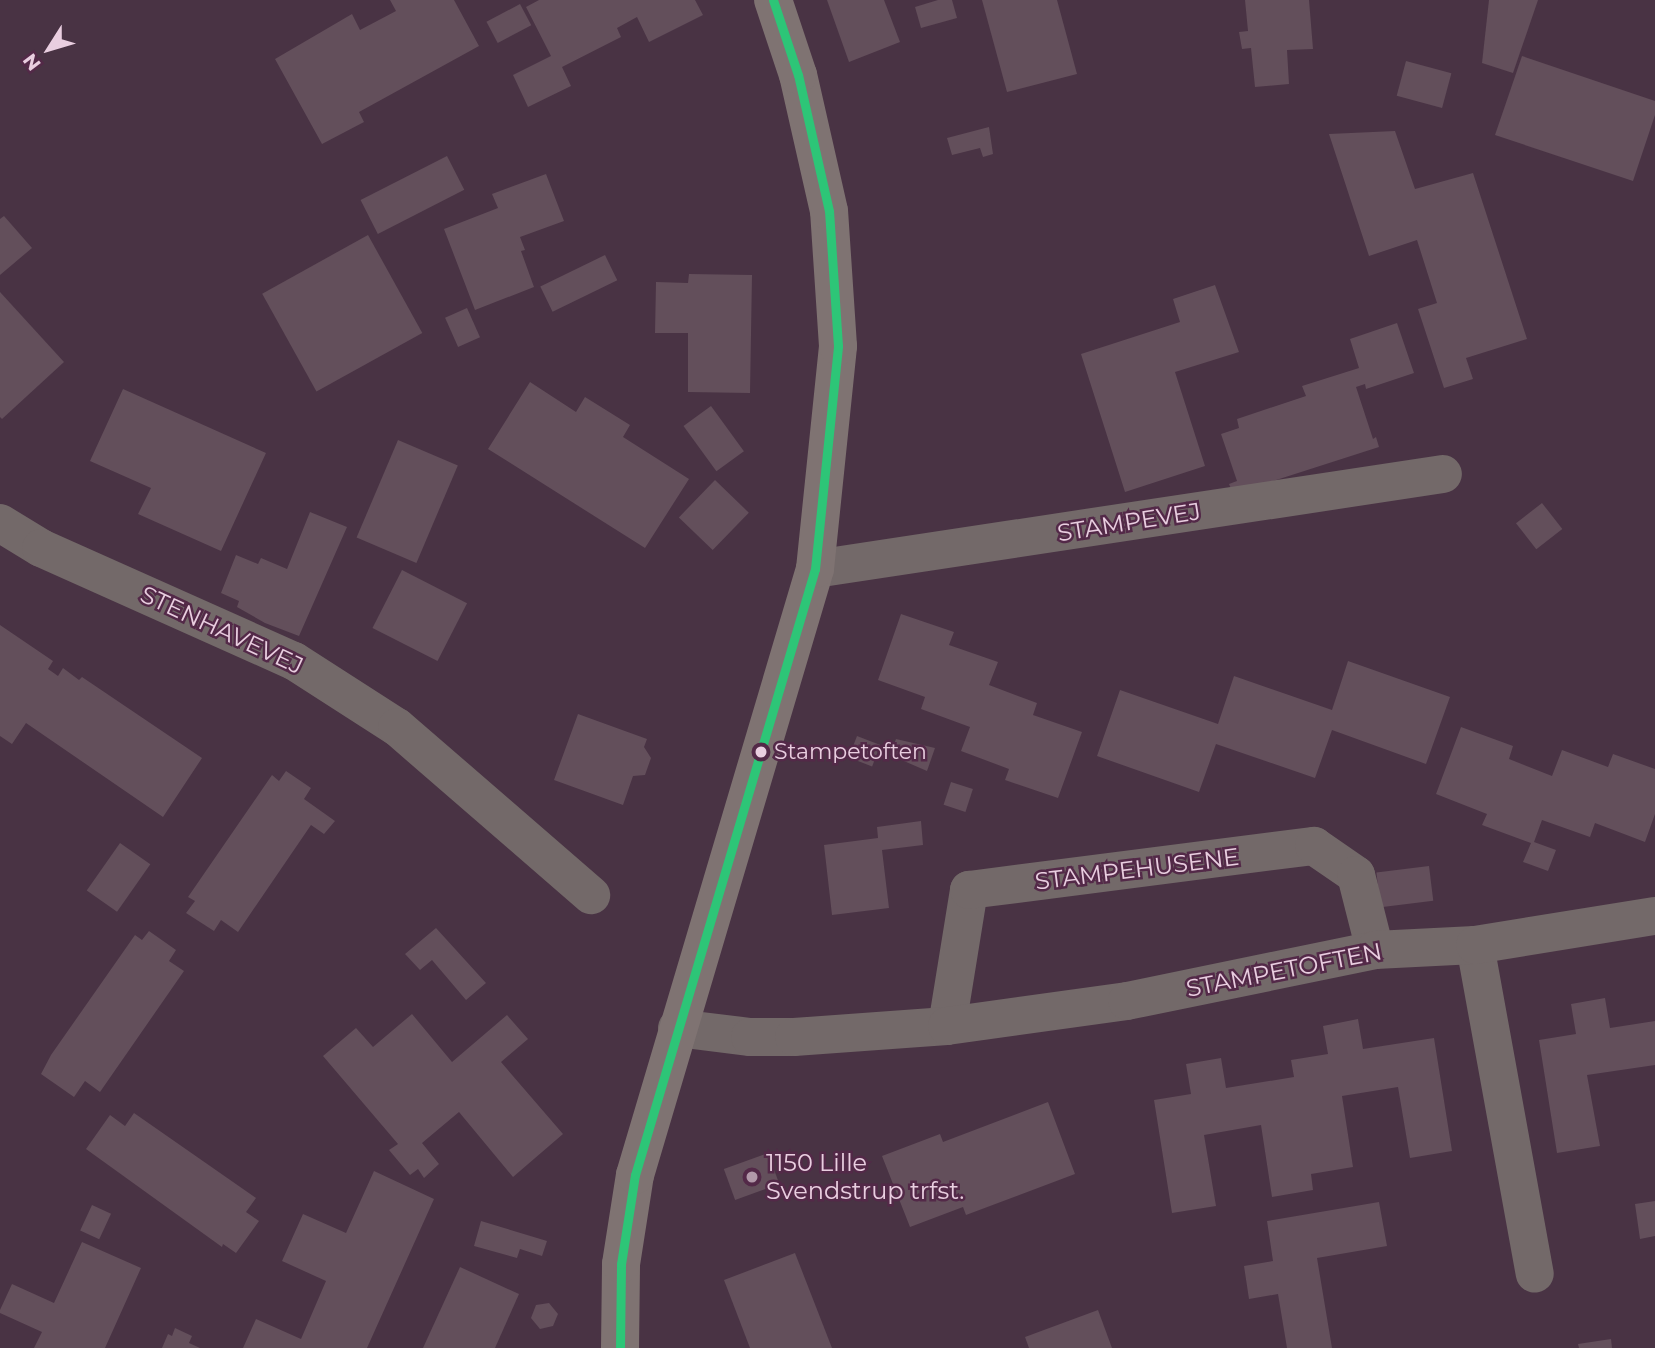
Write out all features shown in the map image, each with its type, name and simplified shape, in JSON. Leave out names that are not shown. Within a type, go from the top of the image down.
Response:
[{"type":"street","points":[[620,1348],[621,1264],[635,1175],[814,569],[838,346],[829,211],[798,75],[773,0]]},
{"type":"street","name":"STAMPEVEJ","points":[[814,569],[1443,474]]},
{"type":"street","name":"STENHAVEVEJ","points":[[0,523],[41,548],[294,660],[397,727],[591,895]]},
{"type":"street","name":"STAMPEHUSENE","points":[[947,1026],[969,890],[1314,846],[1356,875],[1375,950]]},
{"type":"street","name":"STAMPETOFTEN","points":[[677,1028],[750,1037],[794,1037],[947,1026],[1127,1001],[1375,950],[1475,945],[1655,916]]},
{"type":"street","points":[[1475,945],[1535,1273]]},
{"type":"building","points":[[390,0],[454,0],[479,46],[359,112],[364,122],[322,144],[275,59],[352,14],[360,30],[396,11]]},
{"type":"building","points":[[539,0],[695,0],[703,15],[649,42],[637,17],[617,28],[621,37],[562,67],[571,86],[528,107],[513,75],[551,56],[526,7]]},
{"type":"building","points":[[827,0],[884,0],[900,42],[849,62]]},
{"type":"building","points":[[938,0],[952,0],[957,18],[921,28],[915,7]]},
{"type":"building","points":[[982,0],[1057,0],[1077,74],[1007,92]]},
{"type":"building","points":[[1245,0],[1309,0],[1313,49],[1287,50],[1289,84],[1255,87],[1251,48],[1242,49],[1239,32],[1248,31]]},
{"type":"building","points":[[1489,0],[1538,0],[1513,73],[1482,63]]},
{"type":"building","points":[[520,4],[531,25],[498,43],[486,22]]},
{"type":"building","points":[[1522,56],[1655,101],[1655,115],[1633,181],[1495,135]]},
{"type":"building","points":[[1406,61],[1451,73],[1442,108],[1397,96]]},
{"type":"building","points":[[989,127],[993,154],[983,157],[980,148],[952,155],[947,138]]},
{"type":"building","points":[[1395,131],[1415,189],[1473,173],[1527,339],[1466,358],[1473,379],[1444,388],[1418,309],[1437,303],[1417,240],[1369,256],[1329,134]]},
{"type":"building","points":[[447,156],[464,190],[378,234],[361,200]]},
{"type":"building","points":[[546,174],[564,221],[520,237],[525,250],[521,251],[534,287],[475,310],[444,229],[498,208],[492,194]]},
{"type":"building","points":[[4,216],[32,248],[0,275],[0,219]]},
{"type":"building","points":[[368,235],[422,333],[316,392],[262,294]]},
{"type":"building","points":[[605,255],[617,280],[553,312],[540,287]]},
{"type":"building","points":[[689,274],[752,275],[750,393],[688,392],[688,333],[655,333],[656,282],[688,283]]},
{"type":"building","points":[[1215,285],[1239,352],[1175,372],[1205,466],[1125,492],[1081,354],[1180,322],[1173,299]]},
{"type":"building","points":[[0,292],[64,362],[2,419],[0,417]]},
{"type":"building","points":[[467,308],[480,337],[458,347],[445,318]]},
{"type":"building","points":[[1397,323],[1414,373],[1366,389],[1365,384],[1356,387],[1373,439],[1376,437],[1379,447],[1233,494],[1229,484],[1237,481],[1221,434],[1239,428],[1237,419],[1306,396],[1302,386],[1359,368],[1350,339]]},
{"type":"building","points":[[530,382],[576,412],[585,397],[630,425],[623,437],[689,479],[645,548],[488,449]]},
{"type":"building","points":[[123,389],[266,453],[221,551],[138,514],[151,488],[90,461]]},
{"type":"building","points":[[711,406],[744,451],[716,471],[683,426]]},
{"type":"building","points":[[398,440],[458,465],[416,563],[357,538]]},
{"type":"building","points":[[715,480],[749,513],[713,550],[679,517]]},
{"type":"building","points":[[1542,503],[1562,529],[1536,549],[1516,523]]},
{"type":"building","points":[[310,512],[347,527],[299,636],[265,623],[237,607],[239,601],[221,593],[236,555],[258,564],[261,558],[287,569]]},
{"type":"building","points":[[402,570],[467,603],[438,661],[372,628]]},
{"type":"building","points":[[901,614],[954,632],[949,645],[998,662],[989,685],[1037,703],[1033,715],[1082,732],[1058,798],[1005,780],[1009,769],[961,751],[970,727],[921,709],[925,697],[878,680]]},
{"type":"building","points":[[0,625],[53,661],[48,669],[58,676],[63,668],[79,680],[82,677],[202,758],[163,817],[26,723],[12,744],[0,736]]},
{"type":"building","points":[[1348,661],[1450,697],[1426,764],[1332,730],[1315,778],[1216,744],[1199,792],[1097,756],[1120,690],[1218,724],[1234,676],[1332,710]]},
{"type":"building","points":[[578,714],[647,739],[644,747],[651,758],[645,775],[633,776],[623,805],[554,780]]},
{"type":"building","points":[[1461,727],[1513,746],[1509,759],[1552,776],[1562,750],[1608,767],[1613,754],[1655,769],[1655,814],[1645,842],[1595,823],[1590,837],[1542,820],[1534,842],[1556,850],[1548,871],[1523,862],[1531,843],[1482,825],[1487,814],[1436,794]]},
{"type":"building","points":[[857,736],[880,745],[872,766],[849,757]]},
{"type":"building","points":[[896,739],[935,748],[927,771],[890,755]]},
{"type":"building","points":[[286,771],[311,788],[304,799],[335,821],[324,834],[311,825],[238,932],[221,920],[214,931],[186,913],[195,901],[188,897],[272,775],[279,781]]},
{"type":"building","points":[[951,782],[973,789],[965,812],[944,805]]},
{"type":"building","points":[[921,821],[923,845],[882,850],[889,908],[832,915],[824,845],[878,838],[877,827]]},
{"type":"building","points":[[120,843],[150,864],[117,912],[87,891]]},
{"type":"building","points":[[1429,866],[1433,901],[1381,907],[1376,872]]},
{"type":"building","points":[[436,928],[486,983],[466,1000],[432,960],[420,970],[405,954]]},
{"type":"building","points":[[149,931],[176,950],[169,961],[184,971],[100,1092],[85,1081],[74,1097],[41,1074],[51,1055],[135,935],[142,940]]},
{"type":"building","points":[[1605,998],[1610,1028],[1655,1021],[1655,1065],[1587,1075],[1600,1146],[1557,1153],[1539,1040],[1576,1034],[1571,1004]]},
{"type":"building","points":[[412,1014],[452,1062],[507,1015],[528,1039],[501,1062],[563,1134],[513,1177],[459,1112],[422,1143],[439,1164],[424,1178],[418,1169],[410,1175],[389,1150],[398,1144],[323,1056],[356,1028],[373,1047]]},
{"type":"building","points":[[1358,1019],[1363,1049],[1434,1038],[1452,1151],[1410,1158],[1398,1087],[1342,1096],[1353,1167],[1311,1174],[1313,1190],[1272,1197],[1261,1125],[1204,1135],[1216,1206],[1172,1213],[1154,1100],[1191,1094],[1186,1064],[1221,1058],[1226,1088],[1294,1077],[1291,1060],[1328,1054],[1323,1026]]},
{"type":"building","points":[[1048,1102],[1075,1174],[966,1215],[963,1207],[910,1227],[882,1156],[940,1134],[943,1142]]},
{"type":"building","points":[[134,1113],[256,1198],[246,1212],[259,1221],[236,1253],[223,1244],[222,1247],[86,1149],[110,1115],[125,1126]]},
{"type":"building","name":"1150 Lille Svendstrup trfst.","points":[[768,1153],[779,1184],[735,1200],[724,1169]]},
{"type":"building","points":[[374,1171],[434,1199],[367,1348],[243,1348],[256,1319],[301,1339],[326,1281],[282,1261],[303,1214],[346,1233]]},
{"type":"building","points":[[1655,1201],[1655,1236],[1640,1239],[1635,1204]]},
{"type":"building","points":[[1379,1202],[1387,1246],[1317,1258],[1332,1348],[1287,1348],[1278,1294],[1249,1299],[1244,1266],[1273,1261],[1267,1221]]},
{"type":"building","points":[[92,1205],[111,1214],[99,1239],[80,1230]]},
{"type":"building","points":[[481,1221],[547,1241],[542,1256],[520,1249],[517,1258],[474,1246]]},
{"type":"building","points":[[82,1242],[141,1268],[105,1348],[34,1348],[42,1332],[0,1313],[0,1310],[12,1284],[54,1303]]},
{"type":"building","points":[[795,1253],[832,1348],[750,1348],[724,1280]]},
{"type":"building","points":[[460,1267],[519,1294],[495,1348],[423,1348]]},
{"type":"building","points":[[549,1303],[558,1314],[553,1326],[540,1329],[531,1318],[536,1305]]},
{"type":"building","points":[[1098,1310],[1112,1348],[1029,1348],[1025,1337]]},
{"type":"building","points":[[175,1328],[192,1336],[189,1343],[200,1348],[162,1348],[168,1334],[172,1336]]},
{"type":"building","points":[[1611,1339],[1612,1348],[1579,1348],[1578,1344]]},
{"type":"transit line","points":[[620,1348],[621,1264],[635,1175],[815,569],[838,346],[829,211],[798,75],[773,0]]},
{"type":"place","name":"Stampetoften","points":[[761,752]]},
{"type":"place","name":"1150 Lille Svendstrup trfst.","points":[[752,1177]]}]
